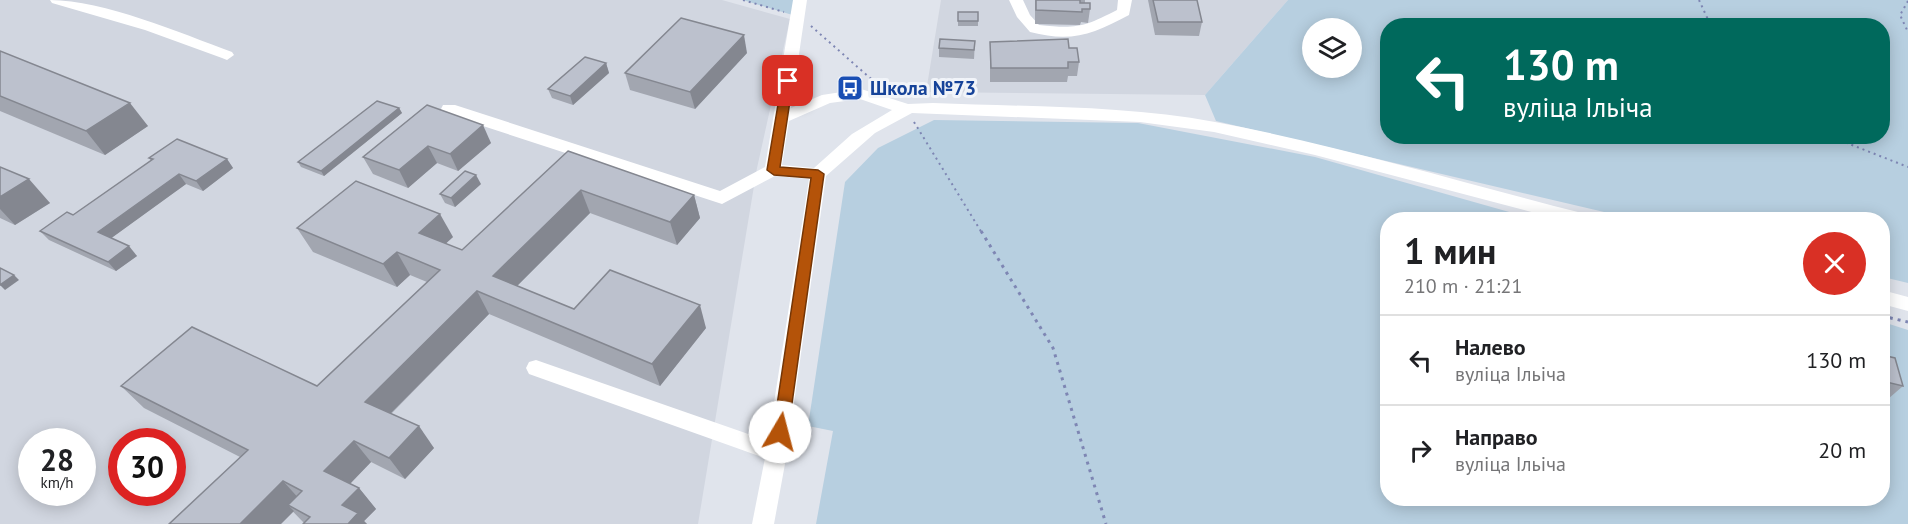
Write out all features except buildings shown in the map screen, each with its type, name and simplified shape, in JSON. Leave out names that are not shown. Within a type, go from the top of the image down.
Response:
[{"type":"street","points":[[57,0],[150,27],[227,55]]},
{"type":"street","points":[[1016,0],[1024,17],[1035,29],[1061,32]]},
{"type":"street","points":[[1024,17],[1027,40],[1061,32],[1089,30],[1124,12],[1125,0]]},
{"type":"street","points":[[774,170],[800,8]]},
{"type":"street","points":[[783,118],[827,98],[861,94],[906,109],[933,108],[1140,117],[1214,127],[1315,150],[1555,212]]},
{"type":"street","points":[[449,109],[722,198],[774,170],[818,174]]},
{"type":"street","points":[[763,524],[777,453],[818,174],[843,149],[871,129],[906,109]]},
{"type":"street","points":[[1890,299],[1908,304]]},
{"type":"street","points":[[536,368],[777,453]]},
{"type":"path","points":[[743,0],[800,8],[879,86]]},
{"type":"path","points":[[1699,0],[1707,18]]},
{"type":"path","points":[[1908,1],[1900,15],[1908,32]]},
{"type":"path","points":[[906,109],[1053,348],[1106,524]]},
{"type":"path","points":[[1849,144],[1908,167]]},
{"type":"path","points":[[1890,318],[1908,322]]},
{"type":"shaded area","points":[[0,0],[722,0],[790,19],[757,168],[698,524],[0,524]]},
{"type":"shaded area","points":[[743,0],[800,0],[799,17]]},
{"type":"shaded area","points":[[941,0],[1288,0],[1205,95],[926,92]]},
{"type":"shaded area","points":[[1288,0],[1908,0],[1908,283],[1890,279],[1890,212],[1604,212],[1216,121],[1205,95]]},
{"type":"shaded area","points":[[934,120],[1138,123],[1315,157],[1509,212],[1380,212],[1380,506],[1890,506],[1890,324],[1908,330],[1908,524],[816,524],[833,431],[808,426],[845,182],[878,148]]},
{"type":"place","name":"Школа №73","points":[[850,88]]},
{"type":"route","points":[[780,432],[818,174],[774,170],[788,81]]}]
